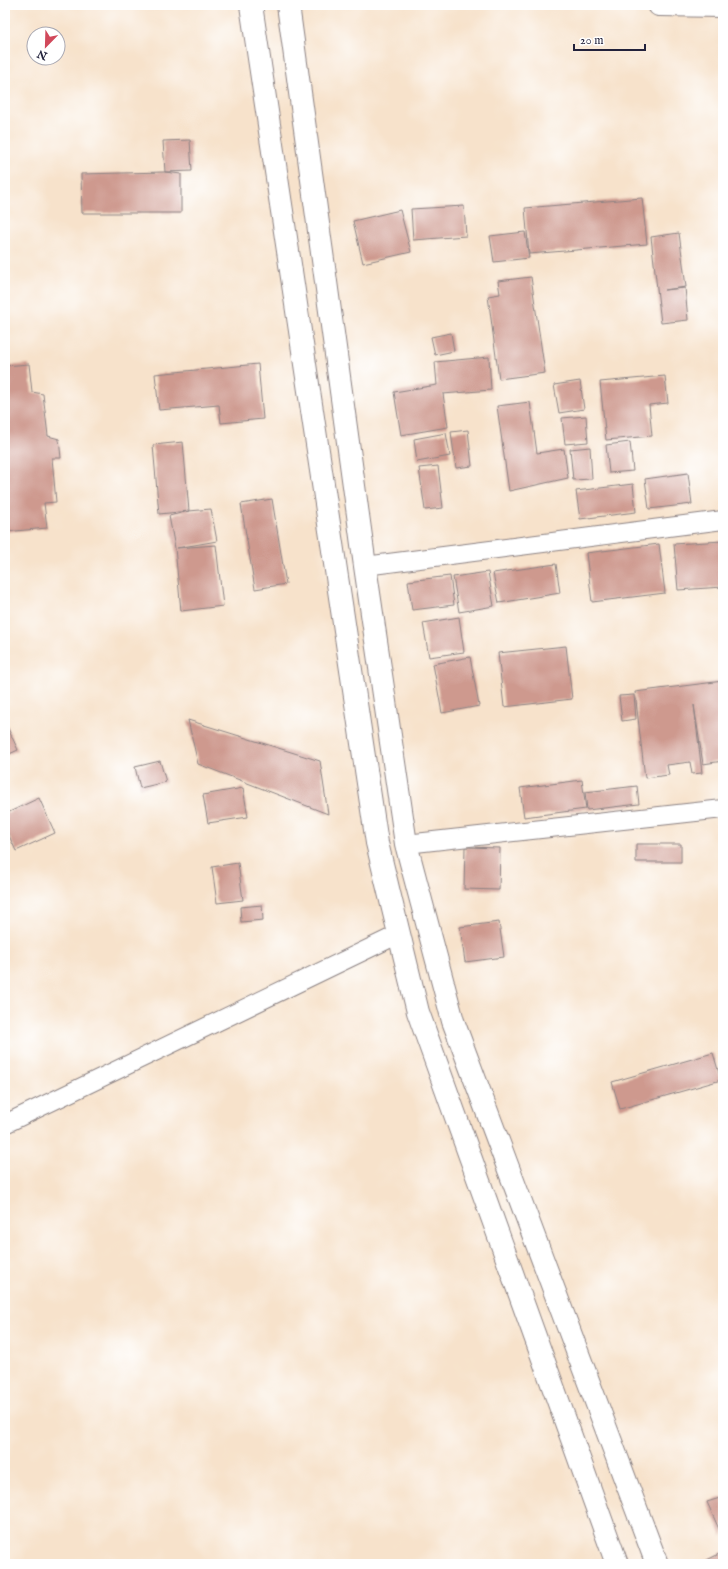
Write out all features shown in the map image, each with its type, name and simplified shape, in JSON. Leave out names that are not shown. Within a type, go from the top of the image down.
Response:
[{"type":"street","points":[[252,5],[378,843],[418,1012],[617,1564]]},
{"type":"street","points":[[288,5],[365,566],[406,844],[453,1021],[657,1564]]},
{"type":"street","points":[[659,5],[723,6]]},
{"type":"street","points":[[365,566],[723,520]]},
{"type":"street","points":[[406,844],[723,809]]},
{"type":"street","points":[[5,1124],[400,934]]},
{"type":"building","points":[[190,140],[192,171],[165,172],[163,141]]},
{"type":"building","points":[[165,172],[181,174],[181,213],[82,213],[81,174]]},
{"type":"building","points":[[642,198],[647,244],[529,254],[525,208]]},
{"type":"building","points":[[464,206],[466,236],[413,240],[411,209]]},
{"type":"building","points":[[400,210],[411,252],[363,263],[353,221]]},
{"type":"building","points":[[525,232],[529,258],[494,262],[490,236]]},
{"type":"building","points":[[679,233],[686,287],[664,290],[685,288],[688,320],[661,323],[651,237]]},
{"type":"building","points":[[531,277],[545,373],[499,379],[488,296],[500,294],[498,281]]},
{"type":"building","points":[[451,333],[454,351],[435,355],[431,337]]},
{"type":"building","points":[[489,357],[491,390],[443,394],[448,427],[401,435],[394,392],[437,385],[435,362]]},
{"type":"building","points":[[29,364],[32,392],[43,394],[48,436],[59,439],[61,458],[52,458],[56,502],[44,503],[47,528],[5,532],[5,366]]},
{"type":"building","points":[[258,364],[263,419],[221,423],[219,405],[159,410],[155,374]]},
{"type":"building","points":[[665,376],[668,403],[649,405],[652,436],[606,440],[600,382]]},
{"type":"building","points":[[580,381],[584,409],[559,413],[554,385]]},
{"type":"building","points":[[530,402],[537,453],[564,449],[568,478],[509,491],[497,406]]},
{"type":"building","points":[[586,416],[588,442],[565,444],[562,418]]},
{"type":"building","points":[[468,430],[472,466],[456,468],[451,432]]},
{"type":"building","points":[[446,433],[450,456],[417,462],[414,439]]},
{"type":"building","points":[[183,442],[189,511],[159,514],[153,445]]},
{"type":"building","points":[[630,442],[633,471],[609,473],[606,445]]},
{"type":"building","points":[[590,447],[592,479],[573,480],[570,449]]},
{"type":"building","points":[[438,466],[443,508],[425,510],[419,468]]},
{"type":"building","points":[[688,473],[692,504],[649,509],[645,479]]},
{"type":"building","points":[[633,484],[636,512],[580,519],[576,491]]},
{"type":"building","points":[[272,499],[286,584],[255,589],[241,504]]},
{"type":"building","points":[[211,509],[217,541],[177,548],[216,545],[223,606],[181,611],[175,548],[169,516],[189,511]]},
{"type":"building","points":[[723,541],[723,587],[678,590],[674,544]]},
{"type":"building","points":[[659,544],[665,593],[592,602],[586,553]]},
{"type":"building","points":[[556,564],[560,593],[499,603],[493,573]]},
{"type":"building","points":[[488,572],[494,606],[459,612],[453,577]]},
{"type":"building","points":[[450,576],[454,605],[412,610],[408,581]]},
{"type":"building","points":[[459,617],[464,652],[429,657],[423,623]]},
{"type":"building","points":[[566,646],[572,699],[504,707],[498,653]]},
{"type":"building","points":[[470,657],[479,706],[442,713],[433,664]]},
{"type":"building","points":[[723,681],[723,761],[703,764],[694,705],[702,773],[692,774],[690,762],[667,765],[669,775],[645,778],[635,692]]},
{"type":"building","points":[[634,695],[636,719],[622,721],[619,696]]},
{"type":"building","points":[[188,720],[320,761],[328,814],[198,764]]},
{"type":"building","points":[[5,722],[18,750],[5,756]]},
{"type":"building","points":[[160,761],[166,782],[140,788],[135,767]]},
{"type":"building","points":[[582,780],[586,809],[524,817],[520,788]]},
{"type":"building","points":[[637,786],[639,804],[587,810],[585,792]]},
{"type":"building","points":[[243,788],[248,817],[208,823],[203,795]]},
{"type":"building","points":[[39,798],[55,833],[16,851],[5,827],[5,814]]},
{"type":"building","points":[[636,844],[681,844],[681,862],[636,862]]},
{"type":"building","points":[[465,847],[500,848],[499,890],[464,889]]},
{"type":"building","points":[[238,863],[243,900],[217,903],[212,867]]},
{"type":"building","points":[[262,905],[263,920],[241,922],[240,907]]},
{"type":"building","points":[[499,922],[504,957],[465,962],[460,927]]},
{"type":"building","points":[[713,1053],[721,1080],[620,1109],[612,1082]]},
{"type":"building","points":[[723,1497],[723,1536],[722,1536],[707,1502]]},
{"type":"building","points":[[723,1552],[723,1564],[706,1564],[705,1561]]}]
